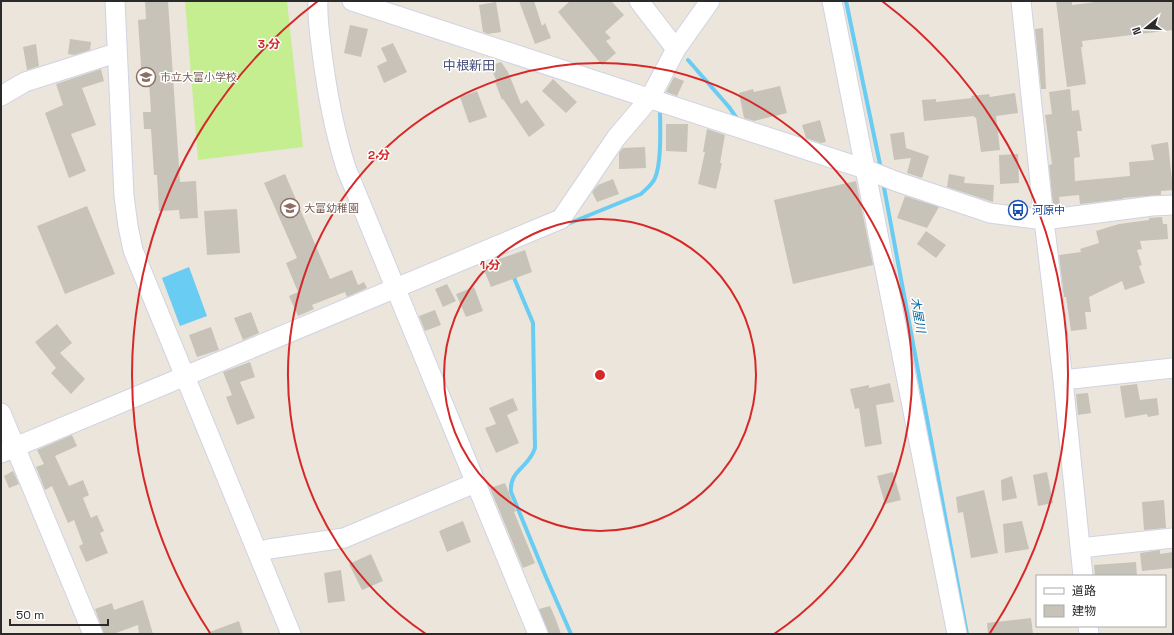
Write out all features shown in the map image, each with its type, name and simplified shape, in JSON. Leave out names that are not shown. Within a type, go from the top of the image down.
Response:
[{"type":"street","points":[[115,1],[116,53],[124,196],[133,250],[185,376],[262,552],[292,634]]},
{"type":"street","points":[[318,1],[317,15],[326,85],[337,139],[346,168],[538,634]]},
{"type":"street","points":[[352,1],[865,169],[895,181],[990,213],[1044,220],[1152,206],[1173,205]]},
{"type":"street","points":[[639,1],[676,49]]},
{"type":"street","points":[[8,450],[395,290],[561,219],[616,138],[650,98],[676,49],[710,1]]},
{"type":"street","points":[[832,1],[957,634]]},
{"type":"street","points":[[1021,1],[1044,220],[1064,380],[1083,575]]},
{"type":"street","points":[[1,96],[25,82],[116,53]]},
{"type":"street","points":[[1064,380],[1173,368]]},
{"type":"street","points":[[1,413],[8,450],[93,634]]},
{"type":"street","points":[[262,552],[344,538],[475,484]]},
{"type":"street","points":[[1080,548],[1173,538]]},
{"type":"green space","points":[[185,1],[287,2],[303,147],[198,160]]},
{"type":"water","points":[[189,267],[207,316],[180,326],[162,278]]},
{"type":"building","points":[[145,1],[168,1],[180,182],[196,181],[198,218],[180,219],[179,210],[159,211],[157,175],[154,175],[151,129],[144,129],[143,112],[151,112],[149,81],[142,81],[138,20],[146,19]]},
{"type":"building","points":[[519,1],[534,1],[542,26],[545,23],[551,38],[535,44]]},
{"type":"building","points":[[570,1],[611,1],[624,15],[605,32],[611,38],[606,41],[616,53],[602,65],[558,12]]},
{"type":"building","points":[[1056,1],[1072,1],[1072,5],[1103,1],[1173,1],[1173,30],[1082,41],[1083,47],[1081,47],[1086,84],[1067,87]]},
{"type":"building","points":[[496,2],[501,32],[488,34],[483,32],[479,5]]},
{"type":"building","points":[[350,25],[368,29],[361,57],[344,53]]},
{"type":"building","points":[[1043,28],[1046,89],[1041,89],[1035,29]]},
{"type":"building","points":[[70,39],[91,42],[90,50],[74,55],[68,54]]},
{"type":"building","points":[[393,43],[407,72],[384,83],[377,66],[387,61],[381,48]]},
{"type":"building","points":[[36,44],[39,66],[27,70],[23,47]]},
{"type":"building","points":[[501,62],[508,72],[521,104],[527,100],[545,125],[529,137],[503,99],[502,100],[495,82],[497,82],[490,66]]},
{"type":"building","points":[[101,69],[104,81],[82,88],[96,125],[71,134],[86,171],[69,178],[45,113],[63,105],[56,84]]},
{"type":"building","points":[[674,77],[684,81],[677,96],[666,92]]},
{"type":"building","points":[[553,79],[577,102],[566,113],[542,91]]},
{"type":"building","points":[[780,86],[787,113],[754,121],[744,118],[739,93],[753,89],[754,92]]},
{"type":"building","points":[[1070,89],[1072,111],[1079,110],[1082,131],[1077,131],[1080,157],[1074,158],[1075,181],[1130,176],[1129,162],[1154,160],[1151,145],[1168,142],[1173,190],[1161,191],[1161,195],[1123,198],[1080,204],[1079,195],[1059,197],[1060,204],[1053,205],[1049,165],[1052,164],[1045,115],[1052,114],[1049,92]]},
{"type":"building","points":[[477,91],[487,117],[469,123],[460,97]]},
{"type":"building","points":[[1015,93],[1018,113],[996,116],[1000,150],[981,152],[976,117],[974,118],[974,116],[924,121],[922,100],[936,99],[936,102],[972,98],[971,96],[989,94],[990,97]]},
{"type":"building","points":[[820,120],[826,142],[821,143],[806,138],[802,125]]},
{"type":"building","points":[[666,124],[688,124],[687,152],[666,151]]},
{"type":"building","points":[[707,129],[725,135],[720,163],[722,163],[716,189],[698,184],[705,152],[703,152]]},
{"type":"building","points":[[904,132],[906,148],[929,156],[922,178],[907,173],[911,158],[894,160],[890,134]]},
{"type":"building","points":[[645,147],[646,168],[619,169],[619,153],[623,148]]},
{"type":"building","points":[[1018,154],[1019,183],[1000,184],[999,155]]},
{"type":"building","points":[[285,174],[330,279],[352,270],[358,285],[364,282],[367,288],[347,297],[345,292],[312,305],[314,309],[298,316],[289,296],[298,292],[286,263],[297,258],[264,183]]},
{"type":"building","points":[[949,174],[965,177],[964,183],[994,185],[993,202],[947,187]]},
{"type":"building","points":[[613,179],[619,194],[597,202],[592,192],[598,185]]},
{"type":"building","points":[[856,181],[873,265],[793,284],[774,200]]},
{"type":"building","points":[[905,196],[939,207],[927,228],[897,218]]},
{"type":"building","points":[[87,206],[115,274],[65,294],[37,226]]},
{"type":"building","points":[[237,209],[240,253],[207,255],[204,211]]},
{"type":"building","points":[[1162,217],[1163,224],[1167,224],[1168,239],[1140,241],[1142,249],[1137,250],[1142,265],[1139,266],[1145,283],[1125,290],[1122,281],[1089,297],[1091,312],[1085,312],[1087,329],[1071,331],[1066,297],[1064,297],[1059,255],[1081,252],[1080,249],[1099,243],[1096,231],[1119,224]]},
{"type":"building","points":[[926,231],[946,245],[936,258],[917,244]]},
{"type":"building","points":[[525,250],[532,272],[491,287],[482,265]]},
{"type":"building","points":[[447,284],[456,301],[443,307],[435,289]]},
{"type":"building","points":[[474,287],[483,311],[466,317],[456,294]]},
{"type":"building","points":[[435,310],[441,325],[425,331],[419,316]]},
{"type":"building","points":[[251,312],[259,333],[243,340],[234,318]]},
{"type":"building","points":[[57,324],[72,343],[60,353],[85,379],[71,394],[51,373],[56,368],[35,342]]},
{"type":"building","points":[[211,327],[219,350],[197,357],[189,335]]},
{"type":"building","points":[[250,362],[255,377],[240,382],[255,418],[237,425],[226,397],[232,395],[223,372]]},
{"type":"building","points":[[890,383],[894,402],[876,405],[882,444],[865,447],[859,408],[855,409],[850,389],[869,385],[869,388]]},
{"type":"building","points":[[1137,384],[1140,400],[1157,398],[1159,415],[1148,417],[1147,414],[1125,418],[1120,386]]},
{"type":"building","points":[[1088,393],[1091,413],[1078,415],[1076,394]]},
{"type":"building","points":[[513,398],[518,410],[507,415],[519,443],[496,453],[485,428],[496,424],[489,408]]},
{"type":"building","points":[[72,435],[77,446],[55,456],[69,486],[83,480],[89,495],[83,498],[91,518],[97,515],[104,531],[100,533],[108,553],[86,562],[79,546],[83,544],[74,520],[68,523],[52,486],[45,490],[36,467],[44,464],[37,450]]},
{"type":"building","points":[[13,471],[19,484],[9,488],[4,476]]},
{"type":"building","points":[[893,472],[901,500],[885,504],[877,476]]},
{"type":"building","points":[[1047,472],[1053,503],[1038,506],[1033,475]]},
{"type":"building","points":[[1012,476],[1017,498],[1002,501],[1001,480]]},
{"type":"building","points":[[505,483],[516,511],[514,512],[535,563],[523,568],[490,488]]},
{"type":"building","points":[[984,490],[998,553],[971,558],[963,512],[958,513],[956,497]]},
{"type":"building","points":[[1164,500],[1166,528],[1144,530],[1142,502]]},
{"type":"building","points":[[463,521],[471,542],[447,552],[439,531]]},
{"type":"building","points":[[1022,521],[1029,549],[1005,553],[1003,524]]},
{"type":"building","points":[[1160,550],[1160,554],[1173,552],[1173,568],[1142,571],[1140,553]]},
{"type":"building","points":[[371,554],[383,581],[362,590],[349,564]]},
{"type":"building","points":[[1136,562],[1137,575],[1095,575],[1094,565]]},
{"type":"building","points":[[341,570],[345,601],[328,603],[324,573]]},
{"type":"building","points":[[143,600],[153,634],[139,634],[138,625],[113,634],[104,634],[95,609],[112,603],[114,610]]},
{"type":"building","points":[[550,606],[561,634],[549,634],[539,609]]},
{"type":"building","points":[[1031,618],[1033,634],[988,634],[987,623]]},
{"type":"building","points":[[239,621],[243,634],[207,634],[207,633]]},
{"type":"waterway","name":"木屋川","points":[[846,1],[881,169]]},
{"type":"waterway","points":[[688,60],[729,107],[738,120]]},
{"type":"waterway","points":[[565,225],[641,194],[649,187],[655,178],[659,163],[660,107]]},
{"type":"waterway","name":"木屋川","points":[[883,182],[967,634]]},
{"type":"waterway","points":[[512,273],[533,323],[535,448],[532,455],[513,479],[511,492],[571,634]]},
{"type":"place","name":"市立大富小学校","points":[[146,77]]},
{"type":"place","name":"大富幼稚園","points":[[290,208]]},
{"type":"place","name":"河原中","points":[[1018,210]]},
{"type":"district","name":"中根新田","points":[[469,65]]}]
